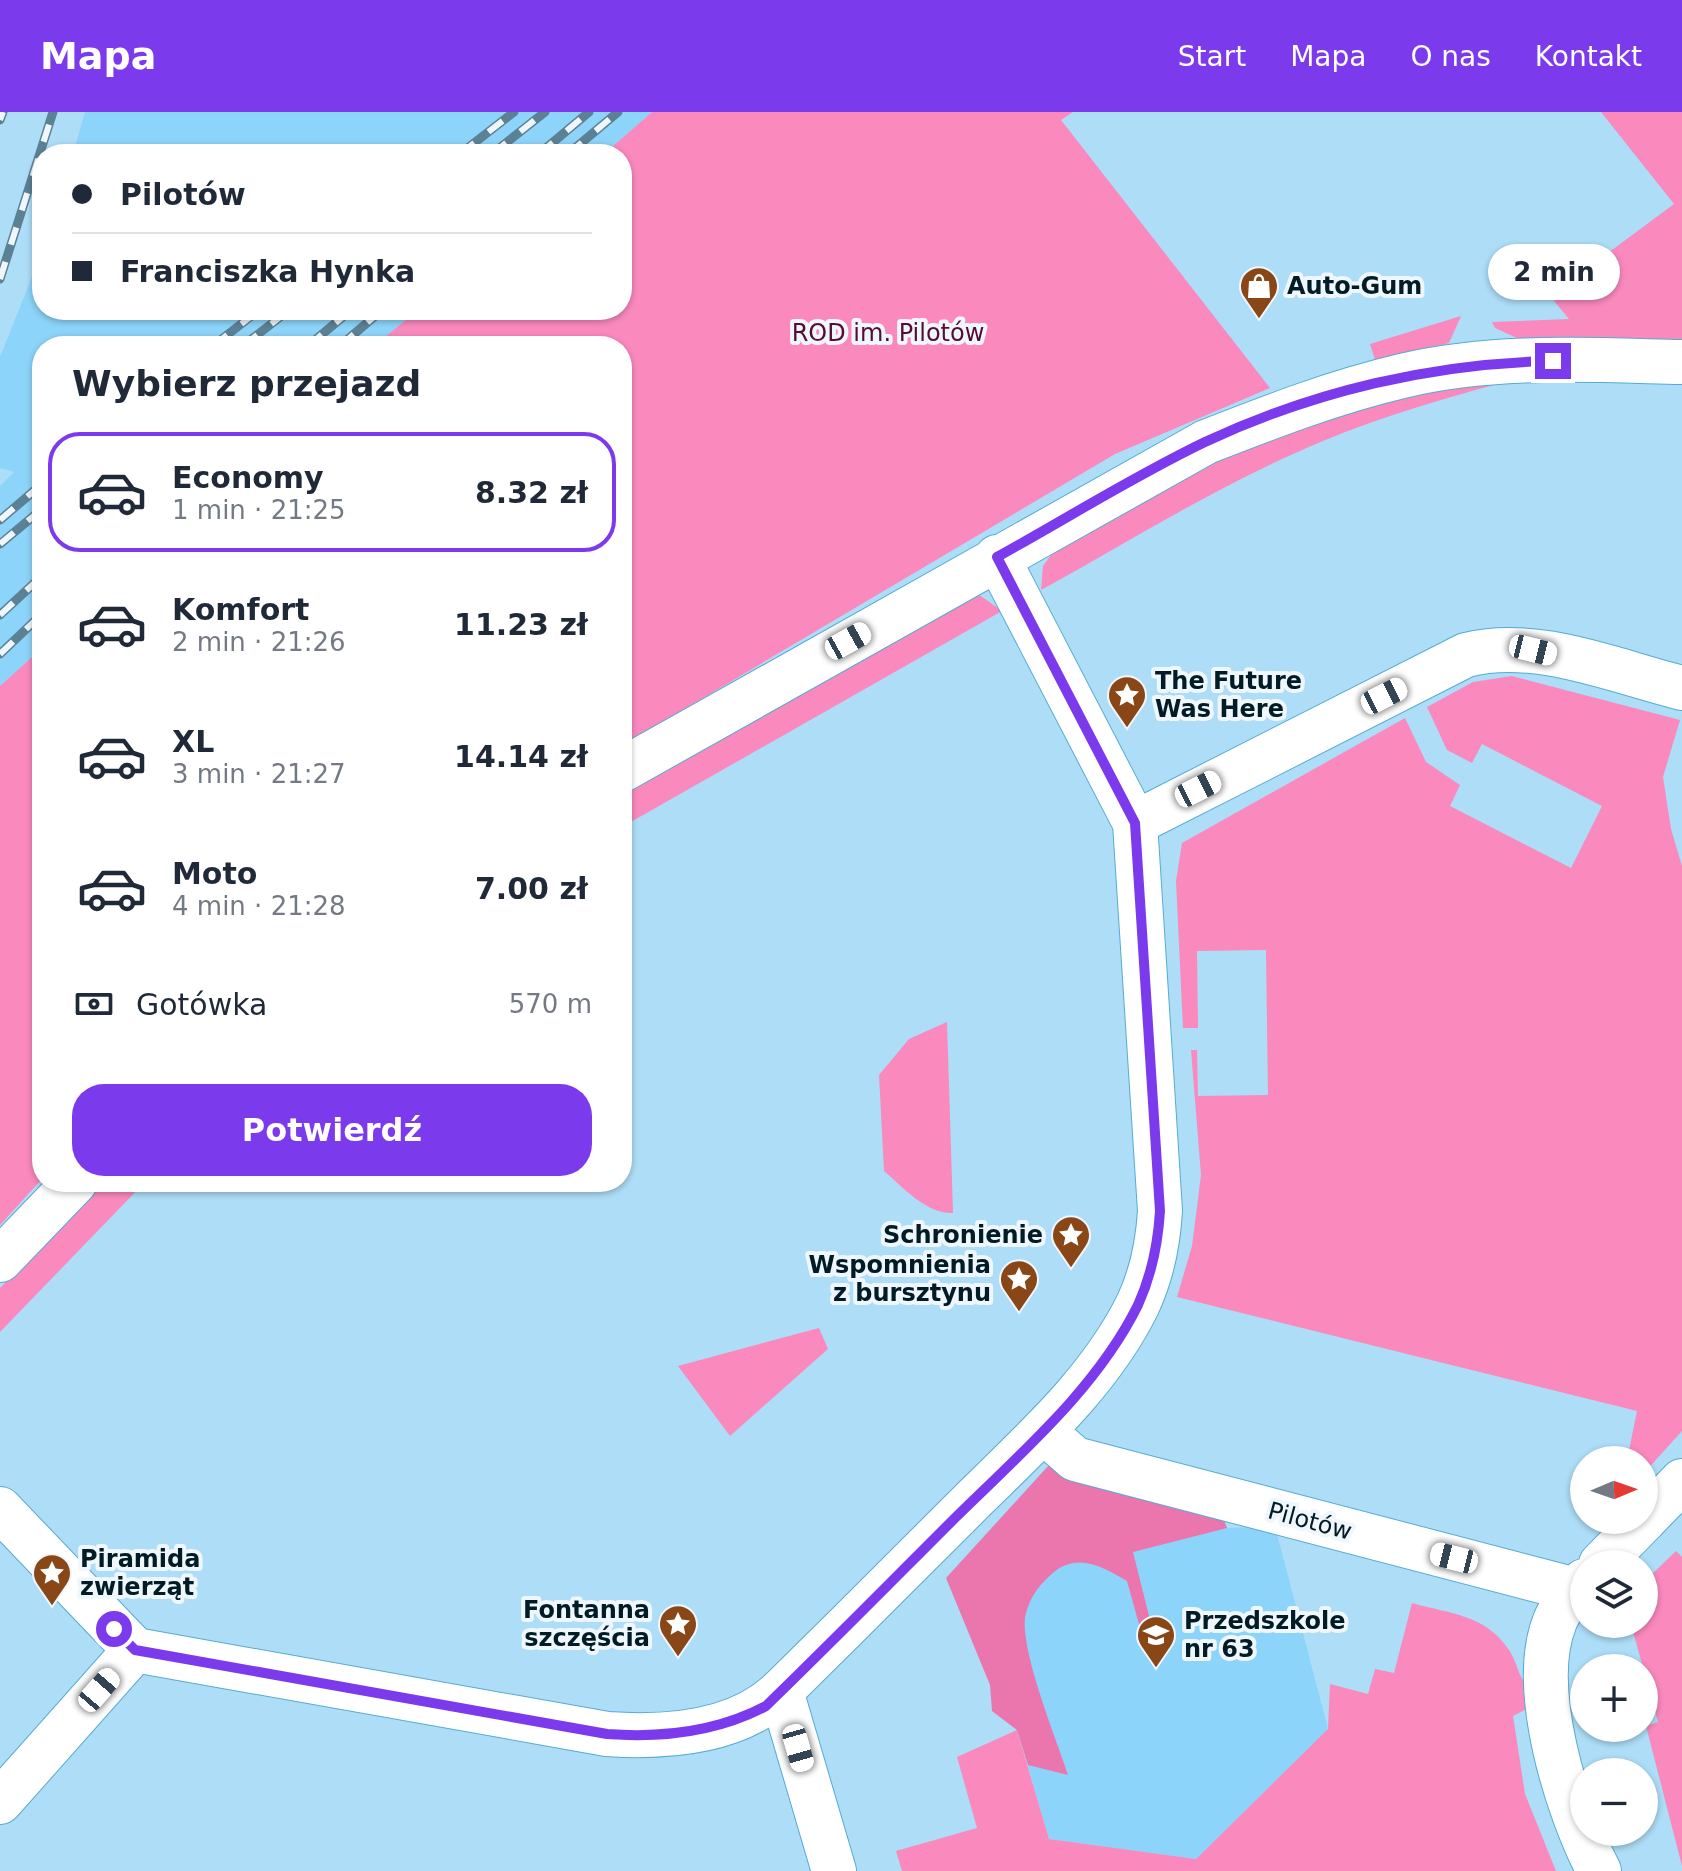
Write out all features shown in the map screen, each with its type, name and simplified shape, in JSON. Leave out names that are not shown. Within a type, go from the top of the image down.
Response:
[{"type":"street","points":[[632,764],[1206,442],[1316,400],[1404,375],[1484,364],[1682,362]]},
{"type":"street","points":[[0,1509],[135,1650],[596,1733],[645,1737],[700,1729],[744,1717],[766,1706],[1043,1431],[1115,1344],[1149,1279],[1158,1244],[1160,1211],[1135,823],[997,557]]},
{"type":"street","points":[[1135,823],[1466,655],[1486,649],[1533,650],[1682,688]]},
{"type":"street","points":[[0,1260],[65,1192]]},
{"type":"street","name":"Pilotów","points":[[1043,1431],[1075,1459],[1570,1574]]},
{"type":"street","points":[[1658,1506],[1682,1481]]},
{"type":"street","points":[[1615,1550],[1630,1534]]},
{"type":"street","points":[[1570,1598],[1561,1609],[1549,1640],[1548,1690],[1563,1776],[1599,1871]]},
{"type":"street","points":[[0,1802],[135,1650]]},
{"type":"street","points":[[781,1691],[834,1871]]},
{"type":"shaded area","points":[[85,112],[652,112],[615,144],[76,144]]},
{"type":"shaded area","points":[[32,277],[32,320],[406,320],[386,336],[32,336],[32,657],[0,686],[0,486],[14,472],[0,468],[0,357]]},
{"type":"shaded area","points":[[1049,1465],[1223,1518],[1227,1528],[1133,1552],[1153,1632],[1142,1635],[1127,1581],[1091,1564],[1063,1566],[1049,1576],[1033,1595],[1026,1613],[1027,1646],[1068,1775],[1028,1765],[1017,1730],[992,1711],[990,1685],[946,1578]]},
{"type":"shaded area","name":"Przedszkole nr 63","points":[[1108,1482],[1223,1518],[1227,1528],[1275,1526],[1328,1729],[1196,1859],[1049,1839],[983,1610]]},
{"type":"green space","name":"ROD im. Pilotów","points":[[652,112],[1073,112],[1061,120],[1270,388],[1115,454],[632,740],[632,336],[386,336],[406,320],[632,320],[632,144],[615,144]]},
{"type":"green space","points":[[1601,112],[1682,112],[1682,343],[1517,338],[1495,328],[1492,322],[1569,319],[1550,296],[1674,204]]},
{"type":"green space","points":[[1461,316],[1449,343],[1377,366],[1370,344]]},
{"type":"green space","points":[[1505,382],[1345,432],[1293,454],[1197,502],[1041,590],[1043,566],[1054,551],[1173,482],[1247,445],[1356,408]]},
{"type":"green space","points":[[978,594],[1002,611],[632,821],[632,786]]},
{"type":"green space","points":[[32,657],[32,1190],[0,1225],[0,686]]},
{"type":"green space","points":[[1512,676],[1680,720],[1663,777],[1671,829],[1682,866],[1682,1431],[1658,1458],[1658,1446],[1630,1446],[1637,1411],[1177,1297],[1192,1246],[1201,1175],[1191,1050],[1197,1050],[1198,1096],[1268,1095],[1266,950],[1197,951],[1198,1028],[1183,1028],[1176,881],[1182,843],[1405,718],[1426,762],[1460,785],[1450,806],[1571,868],[1602,806],[1482,744],[1472,763],[1447,750],[1427,707],[1473,682]]},
{"type":"green space","points":[[947,1022],[953,1213],[924,1204],[884,1171],[879,1075],[909,1039]]},
{"type":"green space","points":[[91,1192],[135,1192],[0,1332],[0,1288]]},
{"type":"green space","points":[[819,1328],[828,1349],[730,1436],[678,1366]]},
{"type":"green space","points":[[1676,1551],[1682,1557],[1682,1866],[1658,1773],[1658,1758],[1654,1758],[1650,1742],[1658,1742],[1658,1654],[1639,1654],[1635,1638],[1658,1638],[1658,1568]]},
{"type":"green space","points":[[1412,1603],[1466,1617],[1489,1629],[1509,1650],[1521,1676],[1533,1691],[1534,1705],[1513,1716],[1525,1794],[1556,1871],[902,1871],[896,1851],[977,1828],[957,1757],[1017,1730],[1049,1839],[1196,1859],[1328,1729],[1330,1684],[1368,1694],[1375,1669],[1394,1673]]},
{"type":"railway","points":[[0,120],[3,112]]},
{"type":"railway","points":[[43,144],[53,112]]},
{"type":"railway","points":[[473,144],[514,112]]},
{"type":"railway","points":[[505,144],[545,112]]},
{"type":"railway","points":[[551,144],[589,112]]},
{"type":"railway","points":[[580,144],[618,112]]},
{"type":"railway","points":[[0,279],[32,178]]},
{"type":"railway","points":[[226,336],[246,320]]},
{"type":"railway","points":[[256,336],[276,320]]},
{"type":"railway","points":[[320,336],[339,320]]},
{"type":"railway","points":[[352,336],[370,320]]},
{"type":"railway","points":[[0,520],[32,493]]},
{"type":"railway","points":[[0,544],[32,517]]},
{"type":"railway","points":[[0,615],[32,585]]},
{"type":"railway","points":[[0,654],[32,624]]},
{"type":"place","name":"Auto-Gum","points":[[1259,320]]},
{"type":"place","name":"The Future Was Here","points":[[1127,729]]},
{"type":"place","name":"Schronienie","points":[[1071,1269]]},
{"type":"place","name":"Wspomnienia z bursztynu","points":[[1019,1313]]},
{"type":"place","name":"Piramida zwierząt","points":[[52,1607]]},
{"type":"place","name":"Fontanna szczęścia","points":[[678,1658]]},
{"type":"place","name":"Przedszkole nr 63","points":[[1156,1669]]},
{"type":"route","points":[[114,1629],[135,1650],[607,1734],[645,1737],[700,1729],[744,1717],[766,1706],[1043,1431],[1088,1379],[1115,1344],[1137,1306],[1149,1279],[1158,1244],[1160,1211],[1135,823],[997,557],[1206,442],[1304,403],[1404,375],[1484,364],[1553,361]]}]
